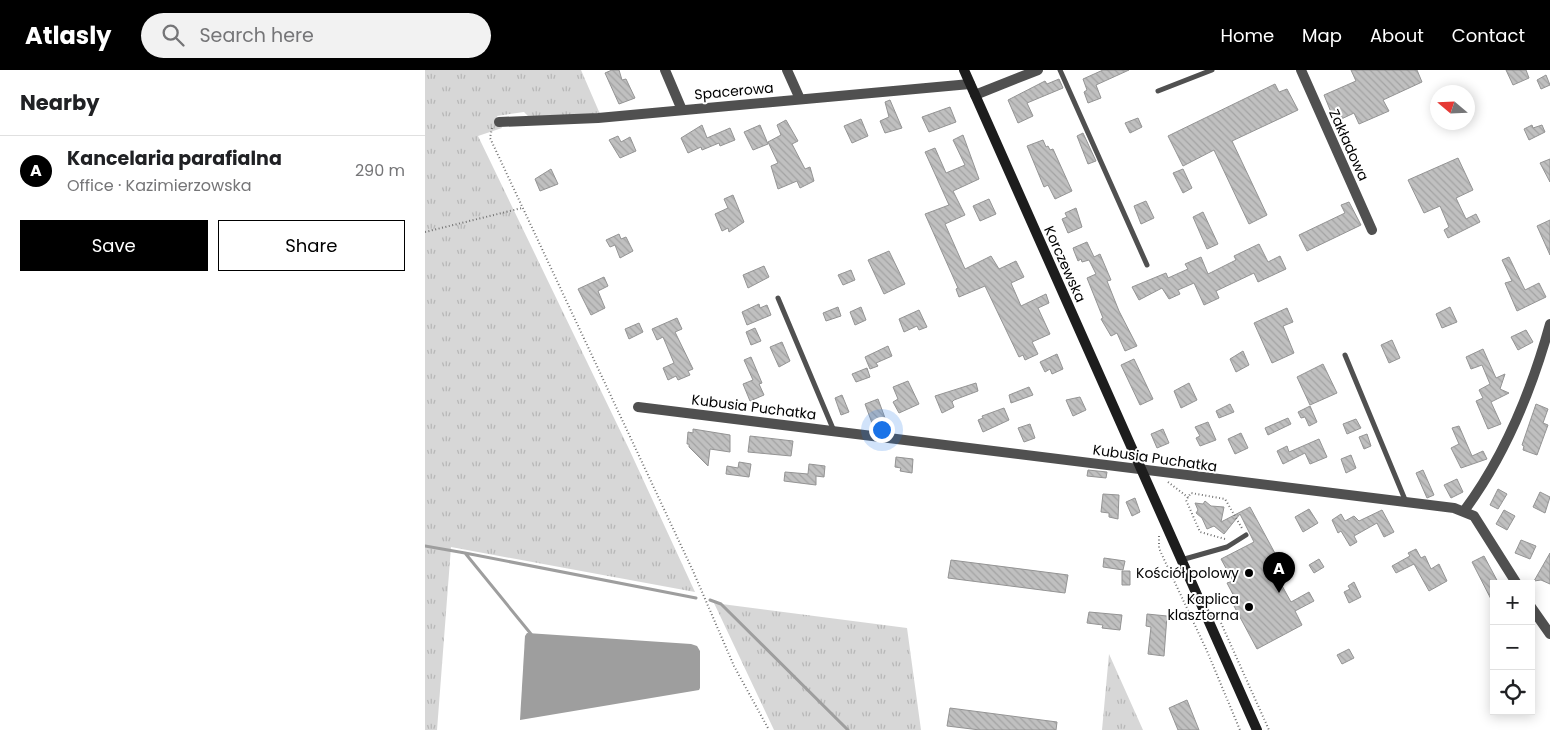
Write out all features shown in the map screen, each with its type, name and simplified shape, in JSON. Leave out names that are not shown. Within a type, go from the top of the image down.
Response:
[{"type":"street","points":[[665,70],[682,110]]},
{"type":"street","points":[[787,70],[800,99]]},
{"type":"street","name":"Korczewska","points":[[964,70],[1257,730]]},
{"type":"street","points":[[975,95],[1038,70]]},
{"type":"street","name":"Zakładowa","points":[[1301,70],[1372,230]]},
{"type":"street","name":"Spacerowa","points":[[499,122],[598,118],[970,84]]},
{"type":"street","points":[[1514,580],[1474,516],[1464,511],[1501,451],[1538,370],[1550,324]]},
{"type":"street","name":"Kubusia Puchatka","points":[[638,406],[1406,502],[1464,511]]},
{"type":"street","points":[[1535,613],[1550,634]]},
{"type":"lane","points":[[1060,70],[1147,265]]},
{"type":"lane","points":[[1158,91],[1212,70]]},
{"type":"lane","points":[[778,298],[834,431]]},
{"type":"lane","points":[[1345,355],[1406,502]]},
{"type":"lane","points":[[1181,560],[1227,547],[1246,536]]},
{"type":"path","points":[[490,138],[693,571],[734,666],[769,730]]},
{"type":"path","points":[[425,232],[522,208]]},
{"type":"path","points":[[1167,480],[1188,498]]},
{"type":"path","points":[[1235,542],[1200,532],[1189,509],[1188,498],[1191,493],[1225,499],[1246,536]]},
{"type":"path","points":[[1159,530],[1159,548],[1240,730]]},
{"type":"path","points":[[1248,682],[1269,730]]},
{"type":"green space","points":[[425,70],[581,70],[600,114],[530,118],[524,112],[497,116],[502,128],[478,136],[629,449],[695,592],[451,547],[437,730],[425,730]]},
{"type":"green space","points":[[714,603],[907,628],[921,730],[774,730]]},
{"type":"green space","points":[[1109,654],[1143,730],[1102,730]]},
{"type":"shaded area","points":[[527,633],[691,644],[697,646],[700,651],[700,688],[699,690],[520,720],[525,636]]},
{"type":"building","points":[[619,70],[622,80],[626,79],[635,98],[619,104],[605,73]]},
{"type":"building","points":[[1103,70],[1129,70],[1096,85],[1101,98],[1088,103],[1084,92],[1087,90],[1083,79]]},
{"type":"building","points":[[1351,70],[1417,70],[1422,82],[1383,100],[1389,111],[1359,124],[1354,113],[1335,122],[1324,95],[1356,81]]},
{"type":"building","points":[[1506,70],[1526,70],[1529,78],[1513,85]]},
{"type":"building","points":[[1546,75],[1550,85],[1541,89],[1537,80]]},
{"type":"building","points":[[1059,79],[1063,88],[1027,103],[1033,116],[1018,123],[1008,100],[1045,81],[1047,84]]},
{"type":"building","points":[[1275,84],[1279,92],[1287,89],[1298,110],[1232,141],[1267,215],[1249,224],[1214,150],[1183,166],[1168,136]]},
{"type":"building","points":[[890,100],[902,128],[885,133],[880,121],[889,117],[885,102]]},
{"type":"building","points":[[950,107],[956,122],[929,132],[922,117]]},
{"type":"building","points":[[1138,118],[1142,127],[1130,133],[1125,123]]},
{"type":"building","points":[[861,119],[868,136],[852,143],[844,126]]},
{"type":"building","points":[[786,120],[798,141],[792,144],[805,169],[810,167],[814,181],[800,188],[797,181],[778,189],[771,166],[778,163],[768,142],[781,135],[777,125]]},
{"type":"building","points":[[702,125],[707,138],[730,128],[735,140],[720,146],[719,143],[702,150],[701,147],[688,153],[681,138]]},
{"type":"building","points":[[760,125],[768,144],[753,150],[744,132]]},
{"type":"building","points":[[1532,125],[1533,128],[1542,125],[1545,132],[1529,140],[1524,129]]},
{"type":"building","points":[[1083,133],[1096,161],[1088,164],[1077,136]]},
{"type":"building","points":[[963,135],[979,179],[953,191],[965,215],[945,224],[965,269],[991,256],[999,269],[1016,261],[1024,277],[1011,283],[1021,306],[1046,294],[1049,303],[1038,308],[1050,334],[1032,342],[1038,354],[1025,360],[1023,355],[1019,357],[985,286],[959,297],[956,289],[958,288],[925,214],[949,205],[925,152],[935,148],[946,173],[965,165],[953,140]]},
{"type":"building","points":[[618,136],[621,142],[630,137],[636,151],[620,158],[609,140]]},
{"type":"building","points":[[1043,140],[1046,147],[1048,146],[1050,150],[1053,149],[1072,191],[1055,199],[1048,185],[1044,187],[1027,146]]},
{"type":"building","points":[[1458,158],[1473,190],[1456,198],[1466,219],[1476,214],[1480,222],[1448,238],[1444,230],[1449,227],[1440,206],[1424,213],[1408,180]]},
{"type":"building","points":[[1550,159],[1550,182],[1540,163]]},
{"type":"building","points":[[551,169],[558,184],[540,191],[535,179]]},
{"type":"building","points":[[1183,169],[1192,188],[1183,193],[1173,173]]},
{"type":"building","points":[[733,195],[744,222],[729,232],[728,228],[722,231],[715,214],[728,208],[724,199]]},
{"type":"building","points":[[989,199],[996,214],[980,221],[973,206]]},
{"type":"building","points":[[1146,201],[1154,218],[1141,224],[1134,206]]},
{"type":"building","points":[[1349,202],[1361,225],[1307,251],[1299,235],[1345,213],[1341,205]]},
{"type":"building","points":[[1076,208],[1082,227],[1068,233],[1062,219],[1067,217],[1065,213]]},
{"type":"building","points":[[1203,212],[1218,244],[1207,249],[1193,217]]},
{"type":"building","points":[[1550,220],[1550,255],[1537,226]]},
{"type":"building","points":[[619,234],[621,239],[626,237],[633,251],[620,258],[615,245],[610,247],[606,240]]},
{"type":"building","points":[[1087,242],[1094,257],[1100,254],[1111,280],[1107,281],[1119,311],[1137,346],[1125,351],[1117,333],[1111,336],[1101,319],[1103,318],[1087,278],[1096,274],[1089,260],[1082,262],[1081,259],[1078,261],[1074,251],[1073,248]]},
{"type":"building","points":[[1259,244],[1268,262],[1280,256],[1286,269],[1258,282],[1254,273],[1216,291],[1219,298],[1204,305],[1194,283],[1178,290],[1180,294],[1169,299],[1162,288],[1139,300],[1132,287],[1166,273],[1168,278],[1188,269],[1185,264],[1201,257],[1208,274],[1236,260],[1234,256]]},
{"type":"building","points":[[889,251],[905,284],[884,294],[868,260]]},
{"type":"building","points":[[1509,257],[1525,290],[1539,283],[1546,297],[1517,311],[1505,283],[1512,281],[1502,260]]},
{"type":"building","points":[[764,266],[769,277],[748,288],[743,275]]},
{"type":"building","points":[[851,270],[855,280],[843,285],[838,275]]},
{"type":"building","points":[[604,277],[608,286],[598,291],[605,308],[591,315],[578,289]]},
{"type":"building","points":[[759,304],[760,308],[767,305],[771,315],[747,325],[742,312]]},
{"type":"building","points":[[838,307],[841,316],[826,321],[823,313]]},
{"type":"building","points":[[861,307],[866,320],[855,325],[850,312]]},
{"type":"building","points":[[1450,307],[1457,322],[1442,328],[1436,314]]},
{"type":"building","points":[[1287,308],[1293,322],[1283,326],[1294,353],[1272,363],[1254,323]]},
{"type":"building","points":[[919,310],[927,327],[919,330],[917,326],[904,332],[899,319]]},
{"type":"building","points":[[677,318],[682,329],[675,332],[693,369],[688,371],[690,375],[678,380],[676,376],[668,380],[663,368],[674,363],[663,337],[657,340],[652,329]]},
{"type":"building","points":[[639,323],[643,332],[629,339],[625,329]]},
{"type":"building","points":[[755,328],[761,341],[751,345],[746,332]]},
{"type":"building","points":[[1526,330],[1533,342],[1518,350],[1511,337]]},
{"type":"building","points":[[1392,340],[1400,358],[1389,363],[1381,345]]},
{"type":"building","points":[[782,342],[790,361],[779,367],[770,347]]},
{"type":"building","points":[[888,346],[892,356],[876,363],[878,366],[870,369],[865,357]]},
{"type":"building","points":[[1483,349],[1496,378],[1505,374],[1500,389],[1509,393],[1491,402],[1501,424],[1488,429],[1476,401],[1483,398],[1479,390],[1490,384],[1482,365],[1471,369],[1466,357]]},
{"type":"building","points":[[1243,351],[1249,365],[1236,372],[1230,359]]},
{"type":"building","points":[[1057,354],[1063,369],[1052,374],[1050,369],[1045,372],[1040,362]]},
{"type":"building","points":[[751,357],[762,383],[759,384],[764,395],[750,401],[743,384],[753,380],[744,360]]},
{"type":"building","points":[[1134,359],[1153,399],[1140,405],[1121,365]]},
{"type":"building","points":[[1323,364],[1337,393],[1310,405],[1297,377]]},
{"type":"building","points":[[867,368],[870,377],[856,382],[852,374]]},
{"type":"building","points":[[908,381],[919,404],[899,413],[893,402],[898,399],[893,387]]},
{"type":"building","points":[[976,383],[978,391],[954,400],[952,402],[954,407],[942,413],[935,396]]},
{"type":"building","points":[[1189,383],[1197,400],[1181,408],[1174,391]]},
{"type":"building","points":[[1029,387],[1033,395],[1011,403],[1009,395]]},
{"type":"building","points":[[842,395],[849,412],[841,415],[835,398]]},
{"type":"building","points":[[1080,397],[1086,410],[1073,416],[1066,400]]},
{"type":"building","points":[[878,399],[885,418],[872,423],[865,404]]},
{"type":"building","points":[[1230,404],[1234,412],[1219,418],[1216,411]]},
{"type":"building","points":[[1536,404],[1548,409],[1543,423],[1548,425],[1537,455],[1523,450],[1524,446],[1522,445]]},
{"type":"building","points":[[1310,406],[1317,422],[1309,426],[1305,417],[1301,418],[1298,412]]},
{"type":"building","points":[[1004,408],[1009,420],[983,432],[978,420],[983,418],[982,416]]},
{"type":"building","points":[[1288,418],[1291,424],[1268,435],[1265,428]]},
{"type":"building","points":[[1356,419],[1361,428],[1347,434],[1343,424]]},
{"type":"building","points":[[1208,422],[1216,440],[1200,446],[1196,438],[1200,436],[1195,427]]},
{"type":"building","points":[[1030,424],[1035,438],[1024,442],[1018,428]]},
{"type":"building","points":[[1459,426],[1472,456],[1483,451],[1487,459],[1461,468],[1451,448],[1459,444],[1452,428]]},
{"type":"building","points":[[693,429],[730,435],[730,452],[710,449],[708,466],[687,444],[688,432],[693,433]]},
{"type":"building","points":[[1163,429],[1169,443],[1157,448],[1151,434]]},
{"type":"building","points":[[1241,433],[1248,448],[1235,454],[1228,439]]},
{"type":"building","points":[[1367,434],[1371,446],[1364,449],[1359,437]]},
{"type":"building","points":[[750,436],[793,441],[791,456],[748,452]]},
{"type":"building","points":[[1319,439],[1327,457],[1310,464],[1305,453],[1283,464],[1277,451],[1287,446],[1289,452]]},
{"type":"building","points":[[1351,455],[1356,468],[1346,473],[1341,459]]},
{"type":"building","points":[[896,457],[913,459],[912,473],[900,471],[901,468],[895,467]]},
{"type":"building","points":[[739,462],[751,464],[749,477],[726,474],[727,466],[738,468]]},
{"type":"building","points":[[809,464],[825,466],[824,477],[816,476],[816,485],[784,481],[785,472],[808,474]]},
{"type":"building","points":[[1088,470],[1107,472],[1106,478],[1087,476]]},
{"type":"building","points":[[1423,470],[1434,495],[1427,498],[1416,473]]},
{"type":"building","points":[[1457,479],[1463,492],[1451,498],[1444,485]]},
{"type":"building","points":[[1498,489],[1507,494],[1498,509],[1490,505]]},
{"type":"building","points":[[1540,492],[1550,497],[1545,513],[1533,507]]},
{"type":"building","points":[[1103,494],[1119,495],[1118,519],[1109,517],[1109,513],[1101,512]]},
{"type":"building","points":[[1135,498],[1140,512],[1132,516],[1126,502]]},
{"type":"building","points":[[1205,501],[1211,506],[1224,507],[1221,522],[1250,507],[1277,557],[1265,564],[1276,584],[1280,582],[1291,602],[1309,592],[1314,601],[1295,611],[1302,625],[1257,649],[1234,606],[1238,604],[1227,583],[1233,581],[1221,559],[1254,542],[1240,514],[1224,534],[1214,526],[1207,529],[1202,518],[1196,513],[1198,510],[1195,503],[1203,504]]},
{"type":"building","points":[[1309,509],[1318,523],[1303,532],[1295,517]]},
{"type":"building","points":[[1382,510],[1394,532],[1384,537],[1377,523],[1354,536],[1357,542],[1350,546],[1341,531],[1338,533],[1332,520],[1341,514],[1345,521],[1354,516],[1359,521]]},
{"type":"building","points":[[1504,510],[1515,516],[1507,530],[1496,524]]},
{"type":"building","points":[[1521,540],[1536,546],[1530,559],[1515,553]]},
{"type":"building","points":[[1416,549],[1421,558],[1425,556],[1431,569],[1439,564],[1447,581],[1429,591],[1414,564],[1396,573],[1392,566],[1410,556],[1408,553]]},
{"type":"building","points":[[1550,553],[1550,584],[1541,580],[1535,580]]},
{"type":"building","points":[[1484,556],[1497,580],[1490,580],[1490,597],[1472,562]]},
{"type":"building","points":[[1104,558],[1125,561],[1123,570],[1103,567]]},
{"type":"building","points":[[1319,559],[1324,567],[1314,573],[1309,565]]},
{"type":"building","points":[[951,560],[1068,575],[1065,593],[948,578]]},
{"type":"building","points":[[1122,571],[1130,571],[1130,585],[1122,585]]},
{"type":"building","points":[[1354,582],[1361,597],[1349,603],[1344,592],[1350,589],[1348,586]]},
{"type":"building","points":[[1089,612],[1122,615],[1120,630],[1102,628],[1103,625],[1087,623]]},
{"type":"building","points":[[1147,614],[1167,616],[1164,656],[1148,654],[1151,627],[1146,626]]},
{"type":"building","points":[[1349,649],[1354,658],[1342,664],[1337,655]]},
{"type":"building","points":[[1187,700],[1199,730],[1178,730],[1169,708]]},
{"type":"building","points":[[950,708],[1057,722],[1056,730],[980,730],[947,726]]},
{"type":"waterway","points":[[425,546],[465,553],[531,634]]},
{"type":"waterway","points":[[465,553],[696,598]]},
{"type":"waterway","points":[[710,600],[721,604],[848,730]]},
{"type":"place","name":"Kościół polowy","points":[[1249,573]]},
{"type":"place","name":"Kancelaria parafialna","points":[[1279,593]]},
{"type":"place","name":"Kaplica klasztorna","points":[[1249,607]]}]
